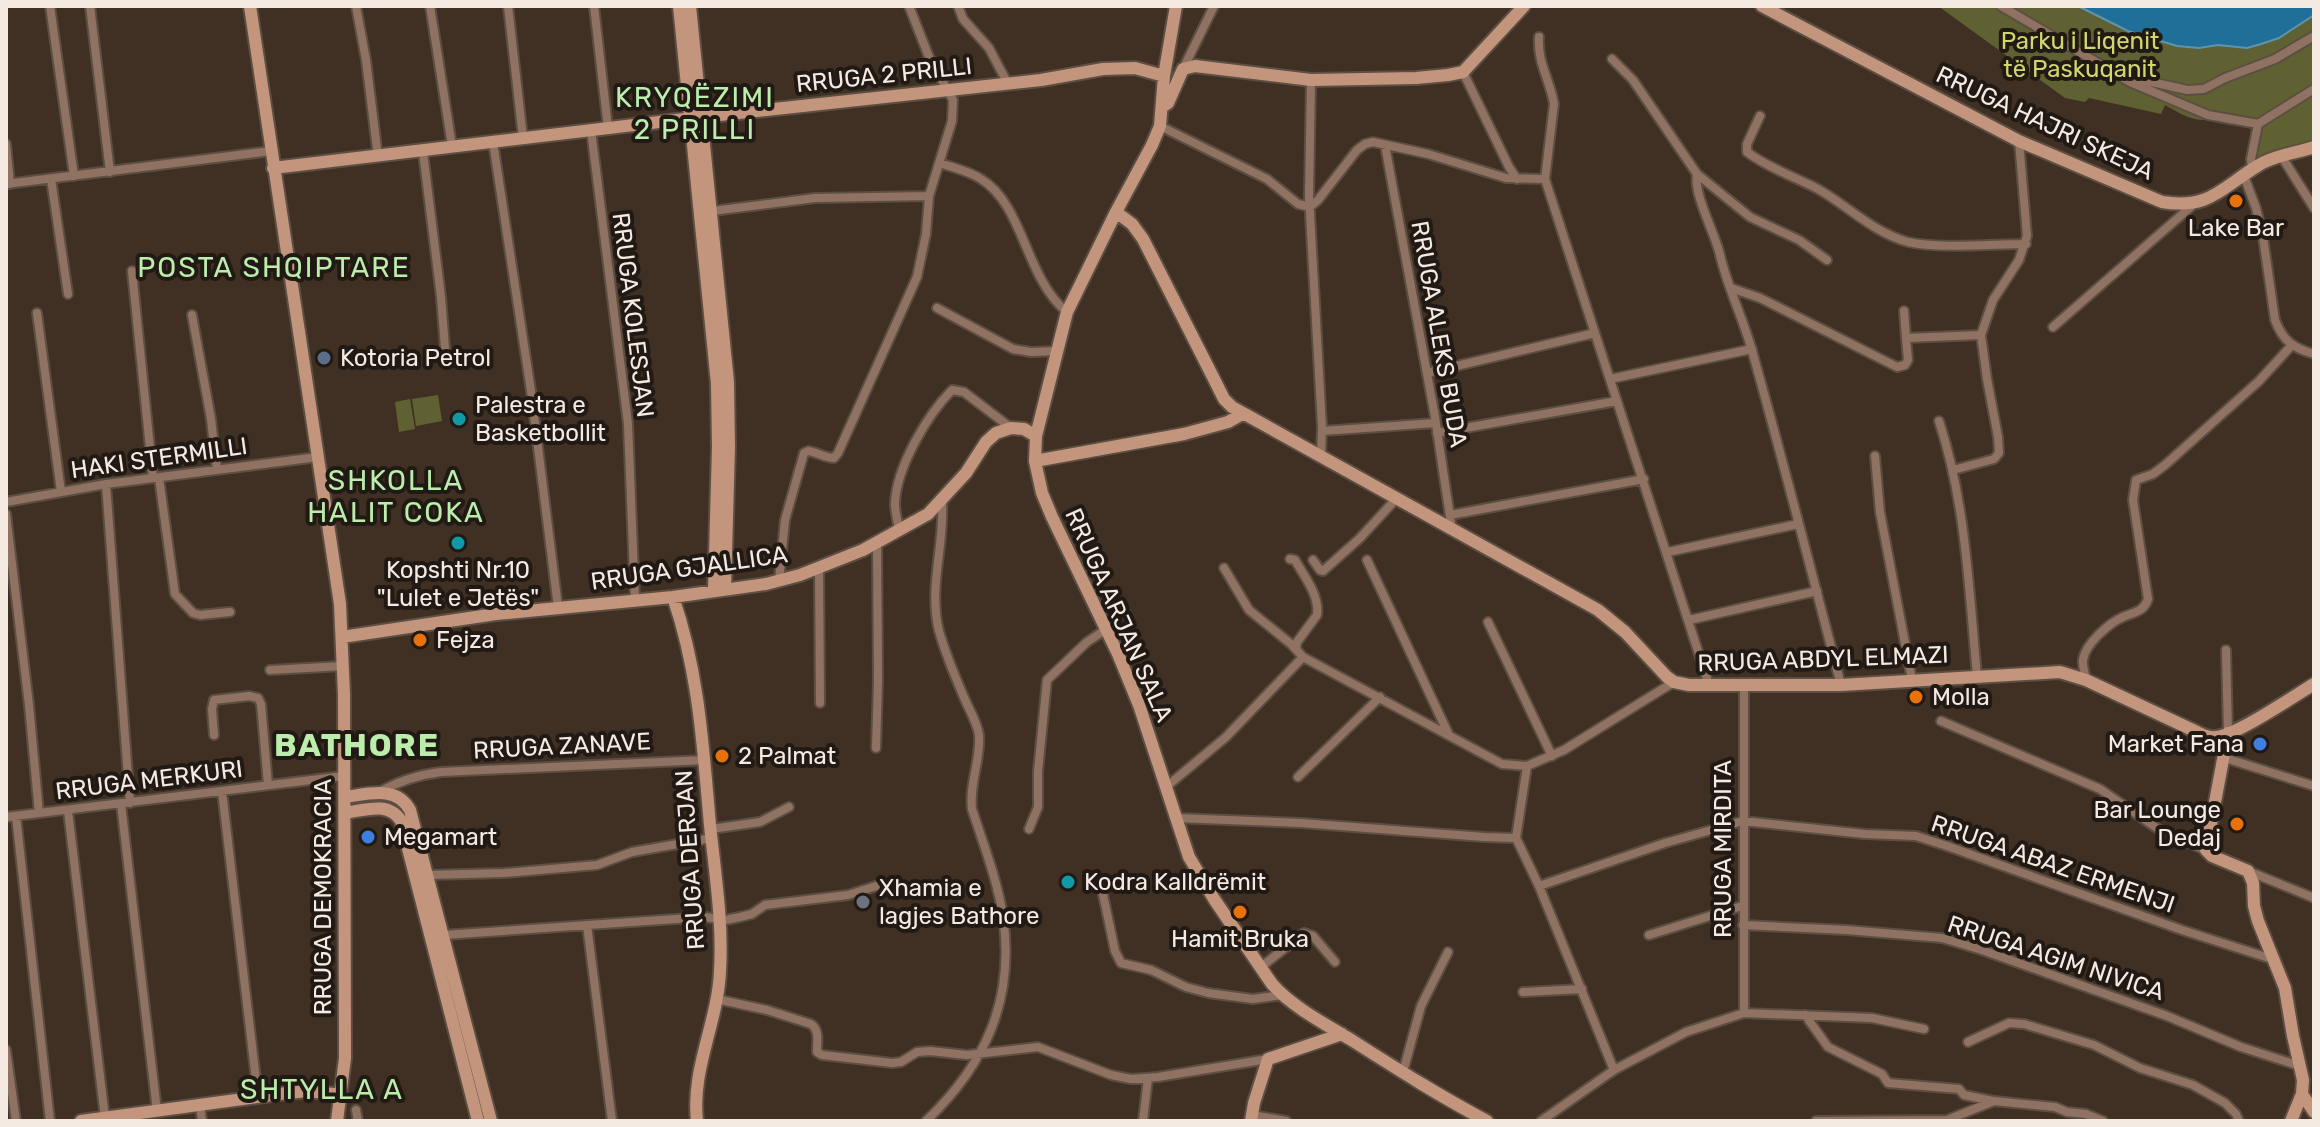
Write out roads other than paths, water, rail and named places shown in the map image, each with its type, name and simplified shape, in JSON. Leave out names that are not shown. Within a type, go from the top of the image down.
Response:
[{"type":"street","points":[[50,6],[74,176]]},
{"type":"street","points":[[90,6],[110,172]]},
{"type":"street","name":"RRUGA DEMOKRACIA","points":[[250,6],[335,566],[342,637],[345,1058],[337,1121]]},
{"type":"street","points":[[356,6],[378,157]]},
{"type":"street","points":[[430,6],[452,146]]},
{"type":"street","points":[[508,6],[523,138]]},
{"type":"street","points":[[594,6],[608,128]]},
{"type":"street","points":[[679,6],[712,211],[723,319],[729,412],[719,590]]},
{"type":"street","points":[[690,6],[718,400],[719,590]]},
{"type":"street","points":[[779,581],[785,520],[804,453],[815,452],[834,458],[838,453],[917,277],[926,234],[929,196],[949,137],[953,100],[924,46],[909,6]]},
{"type":"street","points":[[958,6],[963,19],[989,48],[1008,84]]},
{"type":"street","name":"RRUGA ARJAN SALA","points":[[1176,6],[1164,76],[1160,126],[1067,312],[1036,436],[1035,461],[1042,493],[1139,705],[1189,857],[1201,880],[1261,967],[1282,995],[1454,1104],[1487,1121]]},
{"type":"street","points":[[1162,107],[1168,103],[1214,6]]},
{"type":"street","points":[[1183,69],[1195,66],[1311,80],[1448,75],[1463,72],[1524,6]]},
{"type":"street","name":"RRUGA HAJRI SKEJA","points":[[1762,6],[2019,141],[2144,195],[2177,204],[2195,203]]},
{"type":"street","points":[[2001,6],[2130,82],[2208,115],[2258,124],[2314,89]]},
{"type":"street","points":[[2130,82],[2143,80],[2187,90],[2204,89],[2275,59],[2314,36]]},
{"type":"street","points":[[1539,37],[1538,51],[1554,104],[1545,179],[1709,685]]},
{"type":"street","points":[[1612,59],[1633,80],[1697,174],[1750,217],[1799,240],[1827,260]]},
{"type":"street","name":"RRUGA 2 PRILLI","points":[[273,168],[1008,84],[1123,68],[1164,76]]},
{"type":"street","points":[[1463,72],[1517,179]]},
{"type":"street","points":[[1311,80],[1310,207],[1321,457]]},
{"type":"street","points":[[1760,116],[1747,144],[1747,152],[1819,190],[1885,231],[1916,243],[2026,244]]},
{"type":"street","points":[[2258,124],[2249,168],[2275,320],[2291,346],[2314,354]]},
{"type":"street","points":[[1160,126],[1267,179],[1298,204],[1310,207]]},
{"type":"street","name":"RRUGA KOLESJAN","points":[[591,130],[628,424],[635,600]]},
{"type":"street","points":[[1953,470],[1994,459],[1999,453],[1981,335],[1993,300],[2026,244],[2027,223],[2019,141]]},
{"type":"street","points":[[493,142],[531,391],[558,607]]},
{"type":"street","points":[[1310,207],[1357,150],[1373,142],[1438,157],[1506,178],[1545,179]]},
{"type":"street","points":[[6,144],[8,184],[271,151]]},
{"type":"street","name":"RRUGA ALEKS BUDA","points":[[1385,145],[1452,530]]},
{"type":"street","points":[[2053,327],[2195,203],[2205,200],[2249,168],[2314,147]]},
{"type":"street","points":[[423,152],[446,361]]},
{"type":"street","points":[[2282,157],[2314,208]]},
{"type":"street","points":[[940,163],[979,177],[998,194],[1014,221],[1034,267],[1051,295],[1067,312]]},
{"type":"street","points":[[1697,174],[1700,196],[1752,349],[1841,685]]},
{"type":"street","points":[[51,179],[68,294]]},
{"type":"street","points":[[712,211],[815,198],[929,196]]},
{"type":"street","points":[[1035,461],[1202,430],[1242,414],[1224,399],[1143,239],[1132,224],[1116,212]]},
{"type":"street","points":[[132,271],[156,478],[175,594],[193,613],[230,612]]},
{"type":"street","points":[[1731,288],[1760,298],[1897,367],[1902,367],[1908,360],[1904,311]]},
{"type":"street","points":[[937,308],[1013,349],[1057,351]]},
{"type":"street","points":[[37,313],[61,492]]},
{"type":"street","points":[[192,315],[217,470]]},
{"type":"street","points":[[1427,373],[1595,333]]},
{"type":"street","points":[[1906,338],[1981,335]]},
{"type":"street","points":[[2086,680],[2083,658],[2087,650],[2120,618],[2146,606],[2148,599],[2133,500],[2136,480],[2153,474],[2165,465],[2259,381],[2291,346]]},
{"type":"street","points":[[1610,379],[1752,349]]},
{"type":"street","points":[[899,530],[896,498],[908,458],[919,436],[952,390],[964,392],[1011,428],[1024,429],[1036,436]]},
{"type":"street","points":[[1322,431],[1436,428],[1617,401]]},
{"type":"street","name":"RRUGA ABDYL ELMAZI","points":[[1242,414],[1598,610],[1625,632],[1674,682],[1689,685],[1841,685],[2060,672],[2086,680],[2207,736],[2228,733]]},
{"type":"street","points":[[1939,421],[1953,470],[1960,511],[1977,676]]},
{"type":"street","name":"RRUGA GJALLICA","points":[[342,637],[558,607],[673,597],[779,581],[819,569],[928,514],[966,473],[986,442],[996,433],[1011,428]]},
{"type":"street","points":[[1875,456],[1880,512],[1912,680]]},
{"type":"street","name":"HAKI STERMILLI","points":[[6,502],[106,484],[318,457]]},
{"type":"street","points":[[1450,515],[1644,479]]},
{"type":"street","points":[[106,484],[125,803],[164,1114]]},
{"type":"street","points":[[1313,560],[1323,571],[1360,538],[1396,499]]},
{"type":"street","points":[[926,1121],[960,1085],[980,1054],[1001,1002],[1004,985],[1005,932],[970,793],[978,732],[948,657],[936,612],[935,576],[943,517],[942,501]]},
{"type":"street","points":[[6,514],[39,813]]},
{"type":"street","points":[[1668,552],[1798,524]]},
{"type":"street","points":[[876,748],[877,542]]},
{"type":"street","points":[[1290,559],[1295,560],[1319,609],[1297,642],[1296,649]]},
{"type":"street","points":[[1367,560],[1449,735]]},
{"type":"street","points":[[1224,568],[1249,610],[1303,657],[1502,764],[1527,766],[1552,756],[1674,682]]},
{"type":"street","points":[[819,569],[820,703]]},
{"type":"street","points":[[1689,620],[1817,591]]},
{"type":"street","name":"RRUGA DERJAN","points":[[673,597],[699,700],[719,918],[721,967],[702,1057],[697,1121]]},
{"type":"street","points":[[1488,622],[1552,756]]},
{"type":"street","points":[[1029,829],[1038,807],[1038,771],[1047,680],[1087,642],[1105,630]]},
{"type":"street","points":[[2206,850],[2228,733],[2226,650]]},
{"type":"street","points":[[1166,787],[1226,737],[1303,657]]},
{"type":"street","points":[[270,670],[343,666]]},
{"type":"street","points":[[2228,733],[2314,684]]},
{"type":"street","name":"RRUGA MIRDITA","points":[[1744,685],[1744,1013]]},
{"type":"street","points":[[214,735],[214,700],[249,696],[258,698],[268,785]]},
{"type":"street","points":[[1298,777],[1380,697]]},
{"type":"street","points":[[1941,721],[2100,789],[2164,833],[2314,898]]},
{"type":"street","points":[[2225,758],[2314,786]]},
{"type":"street","name":"RRUGA ZANAVE","points":[[377,793],[423,774],[441,772],[705,760]]},
{"type":"street","points":[[1527,766],[1516,838],[1539,886],[1614,1070]]},
{"type":"street","name":"RRUGA MERKURI","points":[[11,817],[344,776]]},
{"type":"street","points":[[222,791],[258,1097]]},
{"type":"street","points":[[377,793],[379,808]]},
{"type":"street","points":[[345,797],[393,794],[408,806],[427,875],[478,1121]]},
{"type":"street","points":[[427,875],[504,873],[597,865],[632,852],[760,822],[789,807]]},
{"type":"street","points":[[345,813],[379,808],[392,810],[401,821],[491,1121]]},
{"type":"street","points":[[68,811],[112,1118]]},
{"type":"street","points":[[11,817],[50,1121]]},
{"type":"street","points":[[1176,818],[1516,838]]},
{"type":"street","name":"RRUGA ABAZ ERMENJI","points":[[1539,886],[1665,843],[1743,821],[1865,834],[1916,836],[2272,959]]},
{"type":"street","points":[[2248,871],[2253,883],[2258,921],[2285,988],[2300,1066],[2302,1094],[2291,1121]]},
{"type":"street","points":[[1101,885],[1115,951],[1121,963],[1151,970],[1186,987],[1218,995],[1253,999],[1282,995]]},
{"type":"street","points":[[437,935],[705,917],[725,920],[752,914],[765,905],[848,895],[876,886]]},
{"type":"street","points":[[1649,935],[1742,906]]},
{"type":"street","points":[[587,925],[612,1121]]},
{"type":"street","name":"RRUGA AGIM NIVICA","points":[[1743,925],[1942,938],[2300,1066]]},
{"type":"street","points":[[1261,967],[1304,933],[1313,936],[1335,962]]},
{"type":"street","points":[[1403,1072],[1421,1006],[1448,952]]},
{"type":"street","points":[[1523,992],[1582,989]]},
{"type":"street","points":[[716,999],[811,1024],[817,1032],[817,1052],[822,1055],[892,1063],[901,1062],[917,1052],[980,1054],[1038,1047],[1111,1075],[1131,1079],[1268,1059],[1342,1034]]},
{"type":"street","points":[[1541,1121],[1614,1070],[1686,1032],[1744,1013],[1872,1018],[1924,1029]]},
{"type":"street","points":[[1805,1015],[1828,1047],[1882,1074],[1888,1083],[1959,1089],[1964,1095],[2055,1107],[2103,1121]]},
{"type":"street","points":[[1968,1042],[2009,1023],[2024,1024],[2094,1045],[2140,1068],[2193,1085],[2225,1103],[2239,1121]]},
{"type":"street","points":[[6,1050],[16,1121]]},
{"type":"street","points":[[1268,1059],[1251,1118],[1286,1121]]},
{"type":"street","points":[[1143,1121],[1148,1078]]},
{"type":"street","points":[[81,1121],[164,1114],[200,1105],[308,1091],[342,1095]]},
{"type":"street","points":[[2302,1094],[2314,1112]]},
{"type":"street","points":[[1816,1121],[1947,1120],[1994,1101]]},
{"type":"street","points":[[200,1105],[202,1121]]},
{"type":"street","points":[[356,1110],[358,1121]]},
{"type":"water","points":[[2078,6],[2314,6],[2314,15],[2279,38],[2261,44],[2247,48],[2218,45],[2199,48],[2177,46],[2128,31]]},
{"type":"place","name":"Lake Bar","points":[[2236,201]]},
{"type":"place","name":"Kotoria Petrol","points":[[324,358]]},
{"type":"place","name":"Palestra e Basketbollit","points":[[459,419]]},
{"type":"place","name":"Kopshti Nr.10 \"Lulet e Jetës\"","points":[[458,543]]},
{"type":"place","name":"Fejza","points":[[420,640]]},
{"type":"place","name":"Molla","points":[[1916,697]]},
{"type":"place","name":"Market Fana","points":[[2260,744]]},
{"type":"place","name":"2 Palmat","points":[[722,756]]},
{"type":"place","name":"Bar Lounge Dedaj","points":[[2237,824]]},
{"type":"place","name":"Megamart","points":[[368,837]]},
{"type":"place","name":"Kodra Kalldrëmit","points":[[1068,882]]},
{"type":"place","name":"Xhamia e lagjes Bathore","points":[[863,902]]},
{"type":"place","name":"Hamit Bruka","points":[[1240,912]]},
{"type":"district","name":"KRYQËZIMI 2 PRILLI","points":[[695,113]]},
{"type":"district","name":"POSTA SHQIPTARE","points":[[274,267]]},
{"type":"district","name":"SHKOLLA HALIT COKA","points":[[396,496]]},
{"type":"district","name":"BATHORE","points":[[357,745]]},
{"type":"district","name":"SHTYLLA A","points":[[322,1089]]},
{"type":"park label","name":"Parku i Liqenit të Paskuqanit","points":[[2080,55]]}]
